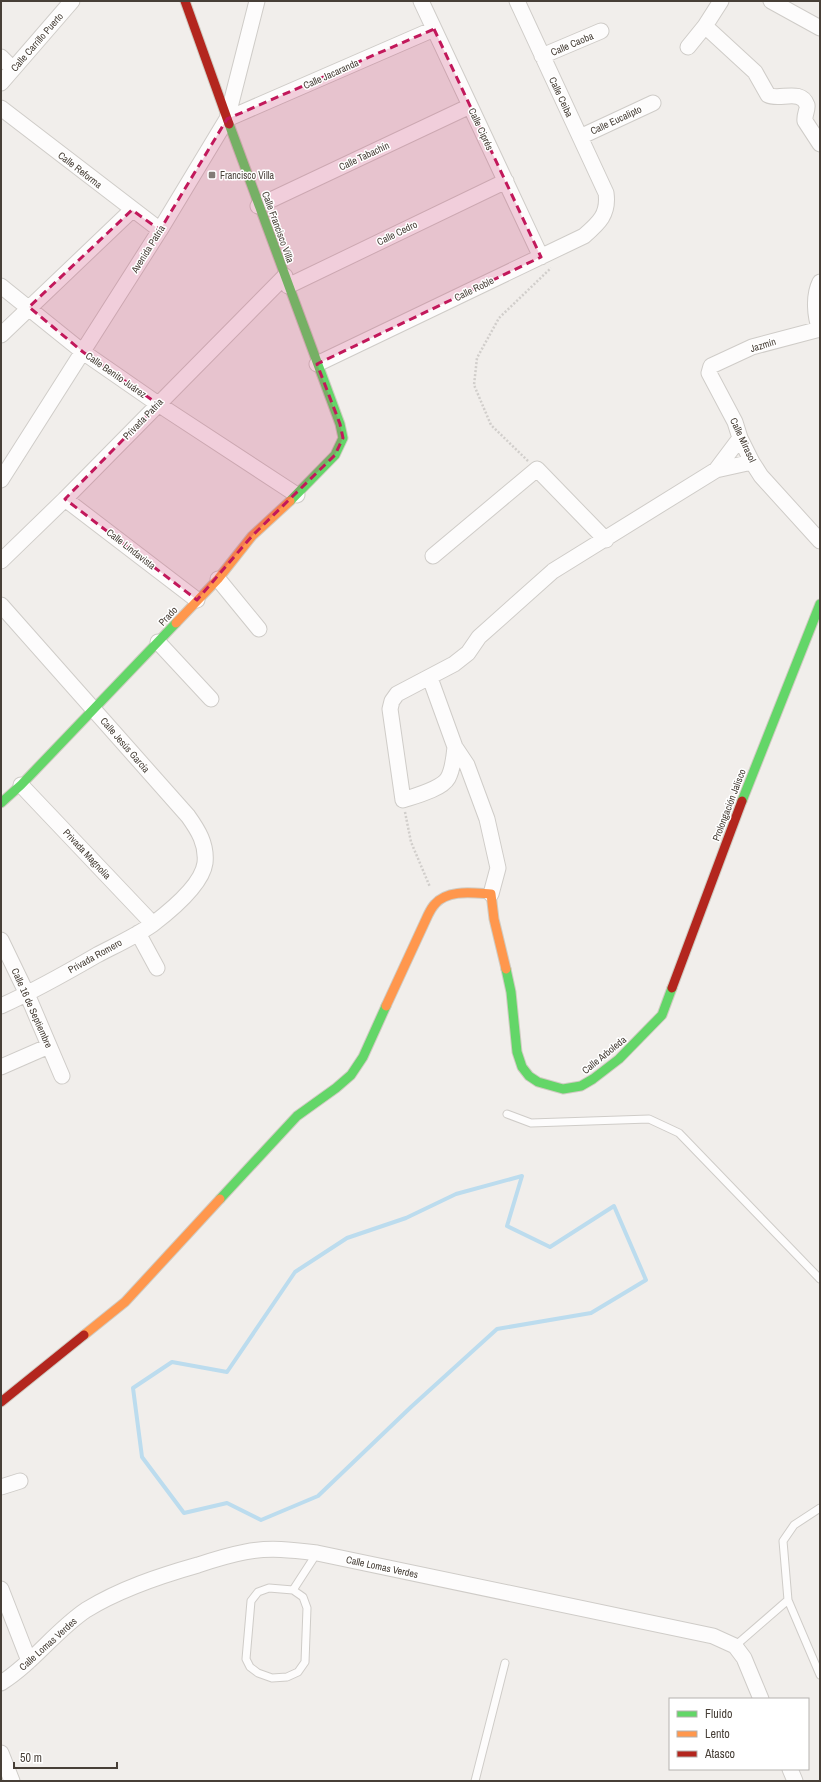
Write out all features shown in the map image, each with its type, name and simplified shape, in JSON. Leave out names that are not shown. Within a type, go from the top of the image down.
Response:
[{"type":"street","name":"Calle Francisco Villa","points":[[185,1],[258,206],[340,424],[343,438]]},
{"type":"street","name":"Avenida Patria","points":[[1,480],[160,230],[227,119],[257,1]]},
{"type":"street","name":"Calle Ciprés","points":[[421,1],[541,257]]},
{"type":"street","name":"Calle Ceiba","points":[[517,1],[606,192]]},
{"type":"street","points":[[688,47],[705,26],[721,1]]},
{"type":"street","points":[[771,1],[820,28]]},
{"type":"street","name":"Calle Carrillo Puerto","points":[[1,83],[70,2]]},
{"type":"street","points":[[705,26],[755,72],[768,95],[778,98],[797,96],[804,100],[807,107],[805,121],[820,144]]},
{"type":"street","name":"Calle Jacaranda","points":[[227,119],[434,29]]},
{"type":"street","name":"Calle Caoba","points":[[542,56],[601,32]]},
{"type":"street","points":[[1,57],[13,69]]},
{"type":"street","name":"Calle Eucalipto","points":[[580,137],[652,102]]},
{"type":"street","name":"Calle Tabachín","points":[[258,206],[470,106]]},
{"type":"street","name":"Calle Reforma","points":[[1,108],[160,230]]},
{"type":"street","name":"Calle Cedro","points":[[286,281],[506,181]]},
{"type":"street","name":"Calle Roble","points":[[318,364],[584,236],[595,226],[604,214],[608,204],[606,192]]},
{"type":"street","points":[[1,335],[132,210]]},
{"type":"street","name":"Privada Patria","points":[[1,561],[66,499],[158,404],[286,281]]},
{"type":"street","points":[[820,282],[817,293],[816,309],[820,330]]},
{"type":"street","name":"Calle Benito Juárez","points":[[1,286],[83,352],[158,404],[297,495]]},
{"type":"street","name":"Jazmín","points":[[710,369],[715,364],[752,347],[820,330]]},
{"type":"street","name":"Calle Mirasol","points":[[710,369],[710,378],[735,422],[740,438],[752,462],[761,476],[820,541]]},
{"type":"street","name":"Prado","points":[[1,803],[21,785],[218,579],[252,536],[297,495],[335,455],[343,438]]},
{"type":"street","points":[[716,470],[740,438]]},
{"type":"street","points":[[456,747],[452,769],[448,779],[438,787],[403,800],[390,709],[392,701],[397,694],[430,678],[454,664],[468,653],[479,637],[553,571],[606,540],[716,470],[752,462]]},
{"type":"street","points":[[433,556],[537,469],[606,540]]},
{"type":"street","name":"Calle Lindavista","points":[[66,499],[197,600]]},
{"type":"street","points":[[218,579],[259,629]]},
{"type":"street","name":"Prolongación Jalisco","points":[[662,1015],[753,771],[820,604]]},
{"type":"street","name":"Calle Jesús García","points":[[1,605],[188,816],[198,830],[204,844],[204,863],[198,880],[184,897]]},
{"type":"street","points":[[158,642],[211,699]]},
{"type":"street","points":[[1,1402],[125,1302],[297,1116],[336,1088],[351,1075],[363,1057],[428,915],[436,902],[446,896],[462,893],[491,894],[498,868],[487,819],[467,765],[456,747],[430,678]]},
{"type":"street","name":"Privada Magnolia","points":[[21,785],[153,924]]},
{"type":"street","name":"Calle Arboleda","points":[[491,894],[492,911],[511,992],[518,1054],[521,1066],[532,1080],[549,1086],[568,1089],[585,1085],[633,1046],[662,1015]]},
{"type":"street","name":"Privada Romero","points":[[1,1006],[27,994],[138,933],[153,924],[184,897]]},
{"type":"street","points":[[138,933],[157,968]]},
{"type":"street","name":"Calle 16 de Septiembre","points":[[1,940],[27,994],[62,1076]]},
{"type":"street","points":[[1,1067],[49,1046]]},
{"type":"street","points":[[1,1487],[20,1482]]},
{"type":"street","name":"Calle Lomas Verdes","points":[[1,1683],[29,1661],[60,1630],[86,1610],[125,1590],[161,1575],[245,1552],[282,1549],[317,1553],[713,1636],[735,1646]]},
{"type":"street","points":[[1,1588],[29,1661]]},
{"type":"street","points":[[735,1646],[744,1658],[761,1698]]},
{"type":"street","points":[[1,1753],[12,1781]]},
{"type":"street","points":[[790,1770],[795,1781]]},
{"type":"lane","points":[[507,1114],[530,1123],[649,1119],[679,1133],[820,1280]]},
{"type":"lane","points":[[820,1508],[794,1525],[783,1541],[788,1600],[820,1675]]},
{"type":"lane","points":[[294,1590],[317,1553]]},
{"type":"lane","points":[[269,1588],[294,1590],[303,1597],[307,1608],[304,1662],[298,1672],[287,1677],[272,1678],[258,1673],[250,1667],[246,1659],[251,1601],[258,1592],[269,1588]]},
{"type":"lane","points":[[735,1646],[788,1600]]},
{"type":"lane","points":[[475,1781],[505,1663]]},
{"type":"path","points":[[537,469],[491,425],[474,385],[477,358],[499,318],[556,264]]},
{"type":"path","points":[[403,800],[411,842],[436,902]]},
{"type":"highlighted area","points":[[434,29],[541,257],[317,364],[340,424],[343,438],[335,455],[252,536],[197,600],[65,499],[158,404],[83,352],[29,307],[132,210],[160,230],[227,119]]},
{"type":"waterway","points":[[522,1176],[507,1226],[550,1247],[614,1206],[646,1280],[591,1313],[497,1329],[411,1407],[318,1496],[261,1520],[227,1503],[184,1513],[142,1457],[133,1388],[172,1362],[227,1372],[295,1272],[347,1238],[406,1218],[456,1194],[522,1176]]},
{"type":"traffic: fast","points":[[229,124],[340,424],[343,438],[335,455],[290,501]]},
{"type":"traffic: fast","points":[[742,801],[820,604]]},
{"type":"traffic: fast","points":[[1,803],[21,785],[176,623]]},
{"type":"traffic: fast","points":[[506,969],[511,992],[517,1052],[522,1067],[529,1076],[538,1082],[563,1089],[581,1086],[593,1079],[619,1059],[662,1015],[672,988]]},
{"type":"traffic: fast","points":[[220,1199],[297,1116],[336,1088],[351,1075],[363,1057],[386,1006]]},
{"type":"traffic: slow","points":[[176,623],[218,579],[252,536],[290,501]]},
{"type":"traffic: slow","points":[[386,1006],[430,911],[440,899],[447,896],[461,893],[491,894],[494,919],[506,969]]},
{"type":"traffic: slow","points":[[84,1335],[125,1302],[220,1199]]},
{"type":"traffic: jam","points":[[185,1],[229,124]]},
{"type":"traffic: jam","points":[[672,988],[742,801]]},
{"type":"traffic: jam","points":[[1,1402],[84,1335]]},
{"type":"place","name":"Francisco Villa","points":[[212,175]]}]
